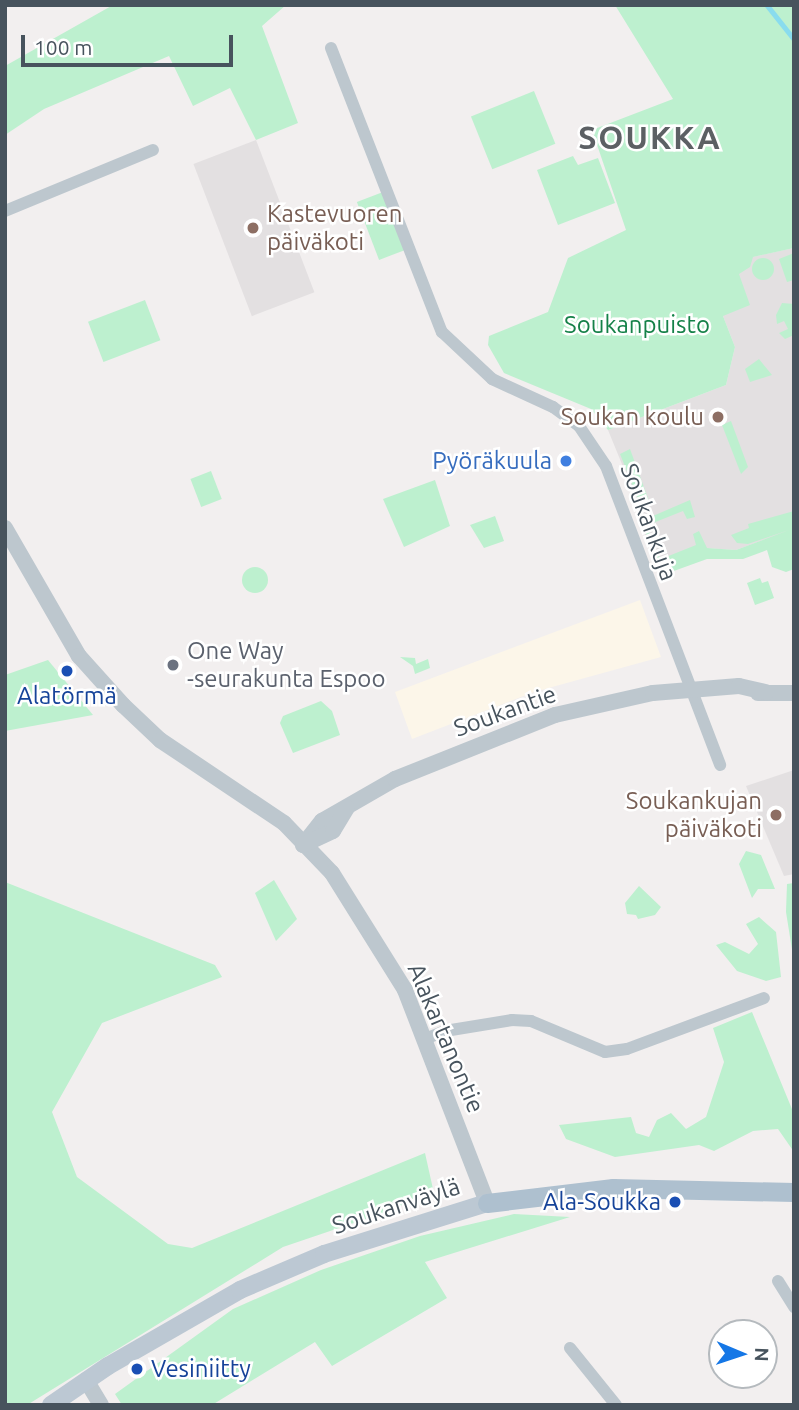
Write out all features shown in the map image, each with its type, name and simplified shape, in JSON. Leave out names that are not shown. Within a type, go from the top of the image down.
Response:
[{"type":"main road","name":"Soukanväylä","points":[[51,1405],[86,1380],[240,1290],[324,1254],[487,1203],[613,1188],[794,1192]]},
{"type":"street","name":"Soukankuja","points":[[331,48],[442,332],[492,379],[553,407],[579,426],[595,446],[720,765]]},
{"type":"street","points":[[5,211],[153,150]]},
{"type":"street","name":"Alakartanontie","points":[[5,528],[79,656],[152,734],[238,796],[253,814],[298,841],[332,873],[405,990],[487,1203]]},
{"type":"street","name":"Soukantie","points":[[298,841],[322,821],[395,779],[555,715],[615,698],[689,690],[739,696],[766,692],[794,693]]},
{"type":"street","points":[[425,1039],[445,1031],[512,1020],[531,1021],[578,1045],[616,1050],[647,1044],[764,998]]},
{"type":"street","points":[[778,1281],[794,1307]]},
{"type":"street","points":[[570,1348],[616,1405]]},
{"type":"street","points":[[86,1380],[101,1405]]},
{"type":"shaded area","name":"Kastevuoren päiväkoti","points":[[256,140],[314,292],[252,316],[193,164]]},
{"type":"shaded area","name":"Soukan koulu","points":[[794,248],[794,529],[736,550],[705,548],[657,566],[643,530],[644,518],[608,430],[726,385],[735,347],[723,316],[738,274],[752,257]]},
{"type":"shaded area","points":[[640,600],[661,657],[534,692],[412,739],[395,692]]},
{"type":"shaded area","name":"Soukankujan päiväkoti","points":[[794,770],[794,874],[784,876],[746,786]]},
{"type":"green space","points":[[113,5],[286,5],[262,26],[298,123],[256,140],[230,88],[193,106],[169,56],[44,109],[5,135],[5,66]]},
{"type":"green space","name":"Soukanpuisto","points":[[615,5],[794,5],[794,248],[753,257],[750,267],[739,274],[750,305],[723,316],[735,347],[726,385],[608,430],[591,409],[504,373],[488,345],[489,336],[548,312],[568,258],[626,230],[592,130],[673,99]]},
{"type":"green space","points":[[534,91],[555,144],[492,169],[471,116]]},
{"type":"green space","points":[[573,156],[578,165],[598,158],[615,203],[558,225],[537,170]]},
{"type":"green space","points":[[383,192],[405,250],[379,260],[357,202]]},
{"type":"green space","points":[[794,253],[794,280],[787,282],[779,259]]},
{"type":"green space","points":[[759,258],[767,258],[774,265],[774,273],[767,280],[759,280],[752,273],[752,265]]},
{"type":"green space","points":[[145,300],[160,340],[103,362],[88,322]]},
{"type":"green space","points":[[782,303],[794,304],[794,335],[785,339],[779,333],[788,329],[784,321],[777,324],[776,315]]},
{"type":"green space","points":[[759,359],[772,375],[750,382],[745,369]]},
{"type":"green space","points":[[731,421],[748,467],[741,474],[722,425]]},
{"type":"green space","points":[[630,449],[649,501],[640,504],[620,454]]},
{"type":"green space","points":[[211,471],[222,499],[201,507],[190,479]]},
{"type":"green space","points":[[435,480],[450,526],[404,547],[383,499]]},
{"type":"green space","points":[[690,500],[695,517],[687,519],[683,511],[648,525],[650,533],[646,535],[646,519]]},
{"type":"green space","points":[[794,511],[794,569],[786,572],[772,567],[767,550],[743,559],[707,559],[660,576],[653,548],[661,559],[696,545],[693,534],[699,531],[707,548],[736,550],[789,530],[748,544],[737,543],[731,535],[749,528],[748,524]]},
{"type":"green space","points":[[495,516],[504,541],[484,548],[470,525]]},
{"type":"green space","points":[[255,567],[264,571],[268,580],[264,589],[255,593],[246,589],[242,580],[246,571]]},
{"type":"green space","points":[[760,578],[762,583],[768,581],[774,598],[755,605],[747,583]]},
{"type":"green space","points":[[400,657],[415,658],[416,664],[428,659],[430,668],[415,674],[413,666]]},
{"type":"green space","points":[[48,660],[93,715],[5,731],[5,675]]},
{"type":"green space","points":[[321,701],[332,711],[340,735],[293,753],[280,723],[283,716]]},
{"type":"green space","points":[[746,851],[761,855],[775,889],[758,889],[752,898],[739,864]]},
{"type":"green space","points":[[274,880],[297,919],[276,941],[255,893]]},
{"type":"green space","points":[[5,882],[215,965],[222,977],[102,1023],[52,1112],[77,1177],[168,1244],[192,1248],[425,1153],[433,1189],[392,1210],[283,1247],[27,1405],[5,1405]]},
{"type":"green space","points":[[794,883],[794,962],[786,912],[787,884]]},
{"type":"green space","points":[[639,886],[661,907],[655,915],[638,919],[636,915],[627,914],[625,903]]},
{"type":"green space","points":[[759,917],[776,932],[781,977],[766,981],[737,971],[716,945],[725,942],[749,954],[758,944],[746,924]]},
{"type":"green space","points":[[752,1012],[794,1114],[794,1152],[778,1129],[753,1131],[714,1151],[699,1145],[615,1157],[566,1139],[559,1125],[631,1117],[636,1133],[649,1137],[657,1120],[671,1113],[686,1129],[706,1117],[724,1062],[713,1028]]},
{"type":"green space","points":[[514,1214],[570,1217],[425,1262],[447,1298],[332,1366],[315,1342],[212,1405],[122,1405],[115,1394],[233,1309],[321,1270],[420,1236]]},
{"type":"waterway","points":[[767,5],[794,39]]},
{"type":"place","name":"Kastevuoren päiväkoti","points":[[253,228]]},
{"type":"place","name":"Soukan koulu","points":[[718,417]]},
{"type":"place","name":"Pyöräkuula","points":[[566,461]]},
{"type":"place","name":"One Way -seurakunta Espoo","points":[[173,665]]},
{"type":"place","name":"Alatörmä","points":[[67,671]]},
{"type":"place","name":"Soukankujan päiväkoti","points":[[776,815]]},
{"type":"place","name":"Ala-Soukka","points":[[675,1202]]},
{"type":"place","name":"Vesiniitty","points":[[137,1369]]},
{"type":"district","name":"SOUKKA","points":[[650,137]]}]
